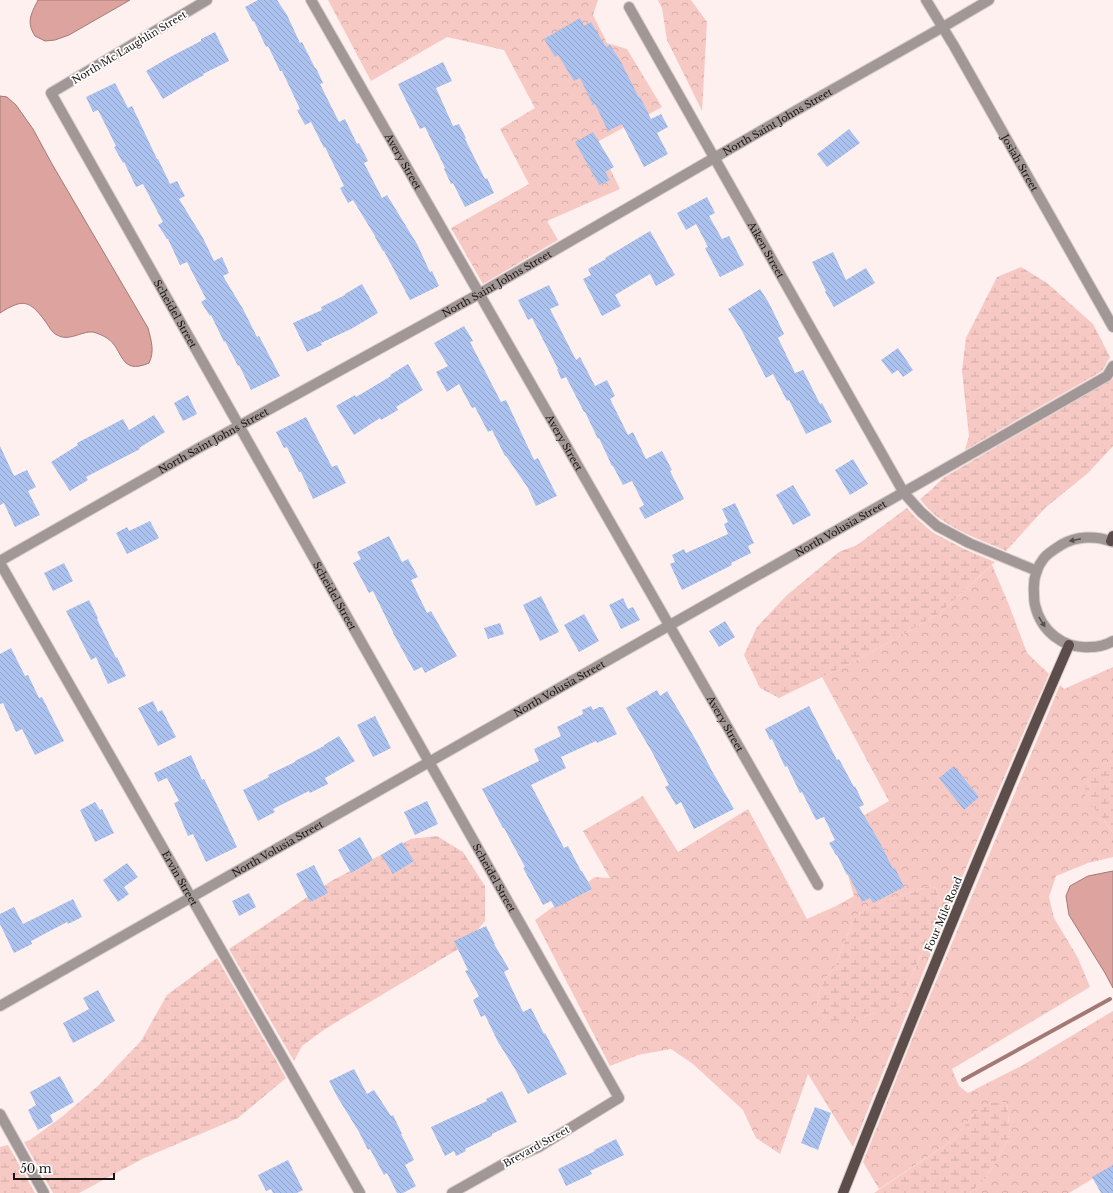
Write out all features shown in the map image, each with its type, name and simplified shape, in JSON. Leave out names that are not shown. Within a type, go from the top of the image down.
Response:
[{"type":"main road","name":"Four Mile Road","points":[[843,1193],[914,1013],[1069,645]]},
{"type":"street","name":"North Mc Laughlin Street","points":[[51,93],[206,0]]},
{"type":"street","name":"Avery Street","points":[[311,0],[818,885]]},
{"type":"street","name":"Josiah Street","points":[[926,0],[943,27],[1113,327]]},
{"type":"street","name":"North Saint Johns Street","points":[[0,562],[239,426],[479,294],[990,0]]},
{"type":"street","name":"Aiken Street","points":[[629,7],[904,493],[921,512],[937,526],[969,543],[1037,571]]},
{"type":"street","name":"Scheidel Street","points":[[51,93],[619,1098]]},
{"type":"street","name":"North Volusia Street","points":[[0,1006],[904,493],[1107,376],[1113,366]]},
{"type":"street","points":[[1112,540],[1090,537],[1067,541],[1052,551],[1044,559],[1037,571],[1033,585],[1034,604],[1040,620],[1050,633],[1062,642],[1082,648],[1095,647],[1113,641]]},
{"type":"street","name":"Ervin Street","points":[[0,562],[360,1193]]},
{"type":"street","name":"Brevard Street","points":[[452,1193],[514,1158],[539,1147],[619,1098]]},
{"type":"street","points":[[0,1114],[44,1193]]},
{"type":"green space","points":[[328,0],[598,0],[593,15],[607,43],[627,49],[662,107],[597,142],[620,189],[547,221],[558,240],[483,284],[451,228],[529,184],[500,129],[535,108],[504,50],[447,37],[371,81]]},
{"type":"green space","points":[[658,0],[691,0],[707,22],[702,111],[667,40],[662,8]]},
{"type":"green space","points":[[1021,267],[1047,283],[1093,324],[1110,357],[1102,371],[965,450],[969,436],[962,371],[966,338],[997,277]]},
{"type":"green space","points":[[1113,379],[1113,446],[1088,473],[1045,508],[1006,551],[949,525],[933,513],[920,499],[943,478]]},
{"type":"green space","points":[[907,508],[932,532],[964,549],[995,562],[940,613],[861,658],[779,698],[760,688],[744,655],[757,627],[786,596],[839,552],[857,545]]},
{"type":"green space","points":[[992,565],[1027,653],[1049,674],[973,851],[853,1147],[808,1074],[780,1154],[756,1138],[743,1110],[693,1064],[671,1049],[638,1055],[610,1066],[535,920],[595,877],[610,878],[583,831],[643,796],[678,852],[748,809],[807,919],[854,896],[835,832],[889,801],[822,677],[861,658],[940,613]],"holes":[[[928,886],[936,888],[943,909],[895,1010],[885,1013],[875,1013],[851,1021],[825,1019],[817,1004],[819,992],[825,979],[834,968],[855,917],[867,908]]]},
{"type":"green space","points":[[1113,667],[1113,761],[1101,765],[1104,820],[1113,833],[1113,857],[1088,863],[1056,876],[1049,897],[1054,918],[1078,958],[1090,987],[952,1069],[959,1086],[968,1093],[1023,1065],[1113,1011],[1113,1193],[1097,1176],[1069,1193],[970,1193],[987,1177],[1010,1136],[1007,1102],[1000,1103],[973,1115],[953,1140],[879,1189],[863,1162],[919,1022],[1060,685],[1064,689]]},
{"type":"green space","points":[[1113,761],[1113,833],[1085,797],[1086,778],[1101,765]]},
{"type":"green space","points":[[437,836],[463,852],[485,886],[485,921],[465,945],[325,1029],[302,1046],[294,1061],[229,949],[333,880],[411,839]]},
{"type":"green space","points":[[928,886],[936,888],[943,909],[895,1010],[887,1015],[885,1013],[875,1013],[851,1021],[834,1023],[825,1019],[817,1004],[819,992],[825,979],[834,968],[855,917],[867,908]]},
{"type":"green space","points":[[217,958],[286,1078],[238,1118],[144,1158],[79,1193],[53,1193],[24,1142],[30,1140],[63,1116],[99,1085],[141,1041],[167,995]]},
{"type":"green space","points":[[1007,1102],[1010,1136],[987,1177],[970,1193],[874,1193],[953,1140],[981,1107],[989,1103]]},
{"type":"green space","points":[[8,1145],[35,1193],[0,1193],[0,1147]]},
{"type":"shaded area","points":[[38,0],[130,0],[69,35],[55,40],[45,41],[35,36],[30,22],[30,18]]},
{"type":"shaded area","points":[[0,96],[7,97],[16,105],[33,129],[148,328],[152,350],[149,363],[139,366],[127,364],[123,360],[117,348],[106,337],[95,332],[88,332],[70,337],[62,337],[57,335],[30,305],[14,305],[0,313]]},
{"type":"shaded area","points":[[1113,871],[1113,988],[1069,915],[1066,896],[1070,886],[1088,876]]},
{"type":"building","points":[[258,0],[277,0],[287,15],[300,43],[302,42],[316,68],[323,83],[320,84],[339,122],[345,119],[357,144],[359,143],[368,161],[364,163],[382,198],[387,195],[417,244],[430,272],[432,271],[439,286],[410,300],[384,251],[353,200],[348,203],[340,188],[344,186],[325,147],[324,148],[311,122],[305,125],[297,110],[300,109],[282,71],[280,71],[268,46],[266,47],[254,21],[253,22],[245,7]]},
{"type":"building","points":[[580,18],[584,26],[591,22],[606,47],[610,45],[621,62],[651,119],[661,114],[668,127],[657,133],[668,154],[644,167],[622,124],[608,131],[580,78],[574,81],[558,55],[555,57],[544,39]]},
{"type":"building","points":[[215,32],[229,61],[203,74],[204,75],[163,99],[146,71]]},
{"type":"building","points":[[443,62],[452,81],[436,88],[453,126],[459,124],[485,179],[487,178],[494,193],[465,207],[453,183],[451,184],[425,127],[420,129],[398,84]]},
{"type":"building","points":[[115,83],[128,108],[132,106],[170,184],[177,181],[185,196],[179,199],[203,238],[214,261],[222,257],[229,273],[223,276],[243,309],[257,337],[259,336],[280,376],[251,390],[239,365],[238,366],[225,341],[224,342],[211,315],[210,316],[201,302],[206,299],[187,262],[180,265],[168,239],[158,225],[163,222],[143,184],[136,187],[124,162],[123,163],[114,147],[116,146],[98,110],[93,112],[86,97]]},
{"type":"building","points":[[849,129],[860,143],[827,167],[817,154]]},
{"type":"building","points":[[593,132],[614,167],[605,172],[610,180],[599,185],[575,142]]},
{"type":"building","points":[[707,197],[715,213],[709,216],[722,239],[729,236],[744,265],[720,277],[705,248],[708,247],[696,224],[686,230],[677,213]]},
{"type":"building","points":[[650,231],[675,275],[656,286],[650,274],[615,295],[621,306],[602,316],[583,279],[591,275],[588,269]]},
{"type":"building","points":[[833,252],[846,280],[866,268],[875,283],[834,307],[825,292],[826,291],[812,262]]},
{"type":"building","points":[[362,284],[378,313],[307,352],[293,323],[322,310],[321,307],[345,295]]},
{"type":"building","points":[[549,285],[559,305],[550,309],[576,360],[580,357],[595,386],[607,380],[615,396],[610,399],[628,435],[633,432],[646,459],[662,451],[684,499],[645,519],[639,508],[644,505],[632,481],[623,485],[566,377],[561,379],[558,369],[532,318],[528,320],[518,300]]},
{"type":"building","points":[[760,289],[769,303],[784,334],[778,338],[795,373],[803,370],[820,404],[822,403],[832,422],[806,434],[789,400],[787,401],[773,374],[766,378],[742,331],[728,309]]},
{"type":"building","points":[[464,326],[473,341],[470,342],[501,402],[506,400],[534,460],[538,458],[557,496],[536,506],[528,488],[505,456],[492,430],[488,432],[475,407],[472,408],[459,384],[447,392],[436,372],[448,366],[434,343]]},
{"type":"building","points":[[898,348],[913,370],[903,377],[898,370],[892,374],[881,360]]},
{"type":"building","points":[[408,364],[423,390],[396,407],[398,410],[381,420],[380,418],[354,435],[336,406],[355,395],[356,397]]},
{"type":"building","points":[[188,395],[197,414],[183,421],[174,403]]},
{"type":"building","points":[[154,415],[165,432],[139,448],[140,449],[86,477],[88,480],[70,491],[51,462],[78,445],[77,443],[123,419],[129,430]]},
{"type":"building","points":[[306,417],[332,467],[337,465],[346,483],[313,499],[301,472],[299,472],[287,447],[284,448],[276,432]]},
{"type":"building","points":[[0,446],[14,476],[27,470],[36,487],[28,491],[40,515],[15,527],[4,503],[0,505]]},
{"type":"building","points":[[853,459],[868,484],[850,495],[835,470]]},
{"type":"building","points":[[793,485],[811,515],[793,525],[776,495]]},
{"type":"building","points":[[735,503],[754,543],[748,546],[751,553],[731,563],[732,565],[682,590],[670,564],[675,562],[672,555],[684,549],[686,553],[728,534],[724,524],[728,522],[722,509]]},
{"type":"building","points":[[150,521],[159,538],[127,554],[116,533],[127,527],[129,531]]},
{"type":"building","points":[[389,536],[402,562],[408,559],[418,577],[411,580],[427,613],[431,611],[457,656],[425,673],[422,667],[414,671],[393,633],[373,591],[369,593],[353,563],[361,559],[357,552]]},
{"type":"building","points":[[64,563],[73,581],[53,591],[44,573]]},
{"type":"building","points":[[541,596],[559,632],[540,641],[523,605]]},
{"type":"building","points":[[623,598],[628,609],[633,607],[640,620],[621,629],[609,605]]},
{"type":"building","points":[[89,600],[126,676],[108,684],[96,657],[91,660],[66,611]]},
{"type":"building","points":[[584,614],[599,641],[579,652],[564,625]]},
{"type":"building","points":[[725,621],[735,637],[719,647],[709,631]]},
{"type":"building","points":[[500,623],[504,634],[488,639],[484,628]]},
{"type":"building","points":[[11,648],[25,676],[28,675],[39,698],[42,697],[64,741],[35,755],[22,729],[16,732],[3,703],[0,704],[0,654]]},
{"type":"building","points":[[657,690],[660,696],[667,691],[734,809],[694,829],[681,802],[676,805],[665,787],[669,785],[652,752],[626,708]]},
{"type":"building","points":[[153,701],[158,712],[162,710],[176,737],[158,746],[138,708]]},
{"type":"building","points":[[591,706],[593,710],[603,707],[617,734],[597,743],[596,741],[561,757],[566,768],[531,785],[564,848],[568,846],[592,889],[555,908],[551,901],[543,905],[523,868],[525,867],[482,789],[539,761],[534,749],[561,736],[557,727],[583,714],[582,710]]},
{"type":"building","points":[[809,706],[837,760],[839,759],[854,787],[855,786],[864,805],[859,807],[893,869],[895,868],[904,887],[873,903],[870,898],[862,902],[848,874],[847,875],[829,843],[835,840],[824,817],[816,820],[802,792],[800,793],[787,766],[785,767],[772,739],[770,740],[765,729]]},
{"type":"building","points":[[375,716],[391,748],[373,757],[357,725]]},
{"type":"building","points":[[339,736],[355,761],[325,778],[328,784],[310,793],[309,791],[273,809],[275,812],[258,821],[243,790],[269,777],[268,775],[295,762]]},
{"type":"building","points":[[191,755],[202,780],[204,779],[237,847],[206,862],[193,834],[188,836],[174,803],[179,801],[167,778],[158,782],[154,773]]},
{"type":"building","points":[[954,766],[979,797],[964,810],[939,778]]},
{"type":"building","points":[[427,801],[438,824],[415,835],[404,812]]},
{"type":"building","points":[[95,802],[100,810],[102,809],[114,833],[95,842],[80,810]]},
{"type":"building","points":[[360,837],[373,860],[351,873],[338,850]]},
{"type":"building","points":[[402,842],[414,861],[393,874],[381,855]]},
{"type":"building","points":[[127,863],[138,877],[124,887],[129,894],[118,902],[103,880]]},
{"type":"building","points":[[314,865],[328,893],[310,902],[296,874]]},
{"type":"building","points":[[249,893],[256,907],[239,916],[232,901]]},
{"type":"building","points":[[73,899],[82,917],[68,924],[67,922],[31,941],[32,944],[14,953],[0,924],[0,914],[14,907],[23,924]]},
{"type":"building","points":[[486,926],[494,944],[509,969],[504,972],[523,1012],[531,1008],[567,1074],[528,1094],[515,1069],[498,1042],[485,1015],[481,1017],[473,1000],[479,996],[465,971],[468,970],[454,941]]},
{"type":"building","points":[[98,990],[115,1021],[73,1043],[63,1023],[89,1009],[83,998]]},
{"type":"building","points":[[354,1069],[367,1094],[374,1090],[391,1116],[393,1115],[414,1160],[405,1165],[416,1186],[403,1193],[397,1193],[387,1173],[384,1175],[329,1081]]},
{"type":"building","points":[[60,1076],[74,1102],[50,1115],[53,1122],[38,1130],[28,1110],[36,1105],[30,1092]]},
{"type":"building","points":[[502,1091],[517,1122],[465,1149],[466,1151],[456,1156],[454,1151],[445,1156],[431,1127],[487,1101],[486,1099]]},
{"type":"building","points":[[815,1107],[831,1113],[818,1150],[801,1143]]},
{"type":"building","points":[[616,1139],[624,1155],[590,1171],[592,1174],[566,1186],[558,1169]]},
{"type":"building","points":[[288,1160],[303,1190],[297,1193],[273,1193],[271,1189],[266,1191],[258,1175]]},
{"type":"building","points":[[1113,1165],[1113,1193],[1101,1193],[1092,1177]]},
{"type":"waterway","points":[[963,1080],[1110,999]]}]
